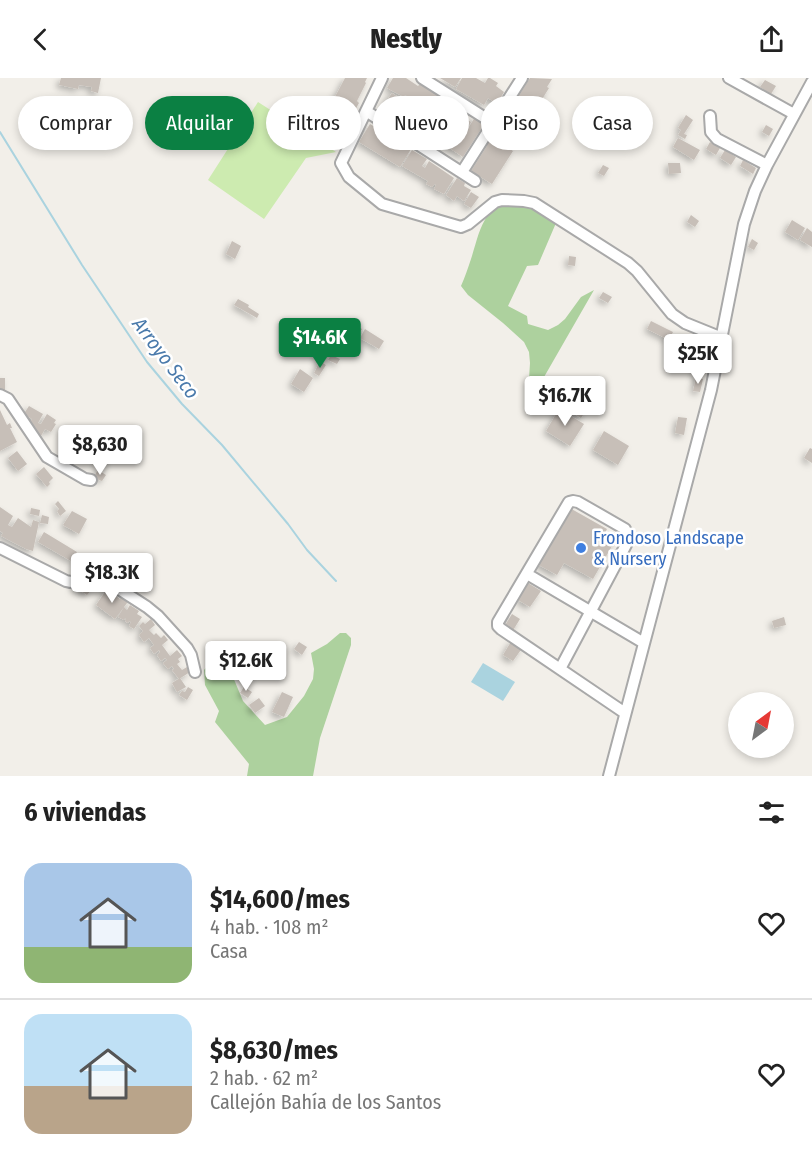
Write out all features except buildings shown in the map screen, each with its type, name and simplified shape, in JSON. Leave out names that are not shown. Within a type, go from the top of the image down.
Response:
[{"type":"street","points":[[382,78],[340,163],[349,177],[382,204],[461,226],[468,224],[495,202],[512,199],[534,203],[638,271],[679,320],[722,338]]},
{"type":"street","points":[[422,78],[481,115]]},
{"type":"street","points":[[510,96],[522,78]]},
{"type":"street","points":[[729,78],[795,114]]},
{"type":"street","points":[[609,776],[711,390],[744,225],[755,191],[767,165],[812,82]]},
{"type":"street","points":[[366,111],[475,181]]},
{"type":"street","points":[[710,116],[711,132],[717,139],[767,165]]},
{"type":"street","points":[[462,172],[481,142]]},
{"type":"street","points":[[0,395],[8,399],[47,457],[85,479],[91,480]]},
{"type":"street","points":[[560,669],[592,612],[628,537],[625,529],[573,501],[569,502],[498,622],[498,626],[560,669],[625,713]]},
{"type":"street","points":[[0,548],[66,582],[81,583],[102,578],[153,611],[187,648],[195,672]]},
{"type":"street","points":[[527,574],[644,643]]},
{"type":"green space","points":[[258,102],[266,107],[266,150],[333,150],[336,152],[306,158],[264,219],[208,180],[227,150],[254,150],[254,108]]},
{"type":"green space","points":[[504,204],[532,209],[556,223],[538,265],[527,266],[508,306],[527,316],[528,324],[548,330],[565,319],[581,297],[594,290],[536,391],[529,379],[529,352],[524,342],[468,295],[461,286],[485,220],[492,211]]},
{"type":"green space","points":[[340,633],[346,633],[351,638],[351,645],[320,738],[313,776],[247,776],[249,764],[215,722],[219,711],[205,685],[204,670],[215,658],[228,665],[243,701],[265,725],[287,717],[304,696],[313,679],[311,653]]},
{"type":"water","points":[[483,663],[515,682],[503,701],[471,682]]},
{"type":"waterway","name":"Arroyo Seco","points":[[0,132],[82,265],[147,362],[182,404],[222,445],[307,550],[336,581]]},
{"type":"place","name":"Frondoso Landscape & Nursery","points":[[581,548]]}]
